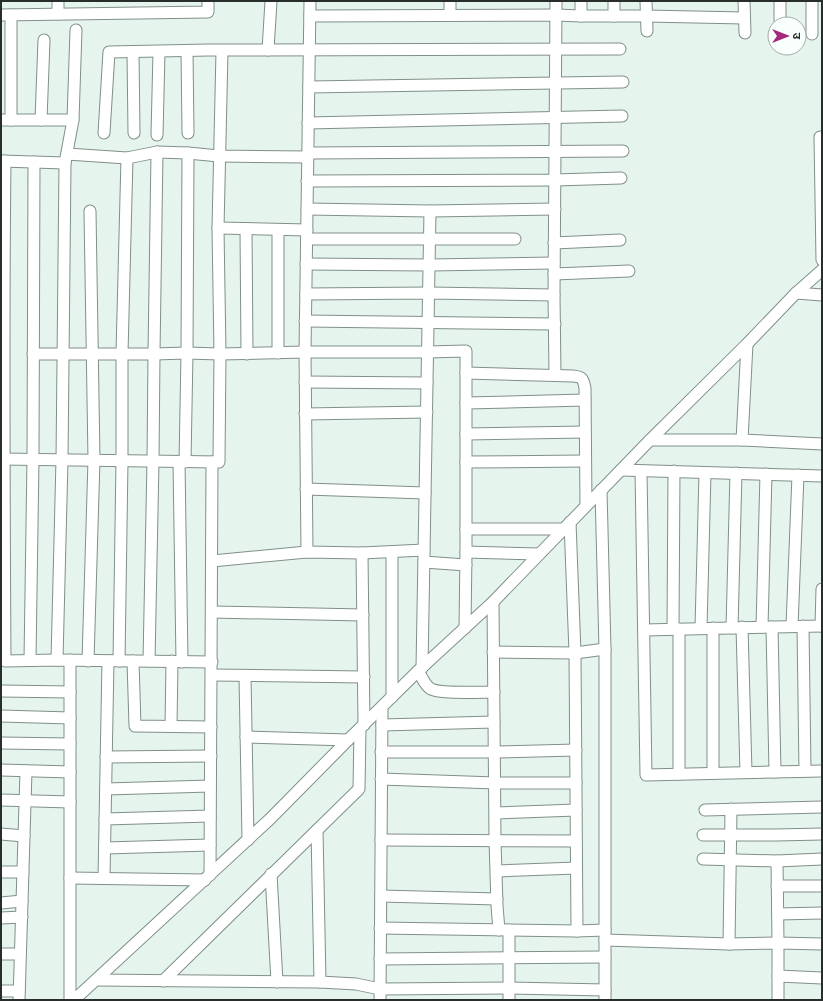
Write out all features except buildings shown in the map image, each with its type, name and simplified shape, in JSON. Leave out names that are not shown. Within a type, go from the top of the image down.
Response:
[{"type":"street","points":[[58,1],[58,14]]},
{"type":"street","points":[[72,120],[6,120],[6,15],[208,12],[208,1]]},
{"type":"street","points":[[268,50],[271,1]]},
{"type":"street","points":[[307,552],[305,321],[310,1]]},
{"type":"street","points":[[450,1],[450,15]]},
{"type":"street","points":[[555,375],[554,243],[556,1]]},
{"type":"street","points":[[581,1],[581,16]]},
{"type":"street","points":[[614,1],[614,16]]},
{"type":"street","points":[[646,1],[647,31]]},
{"type":"street","points":[[744,1],[745,33]]},
{"type":"street","points":[[780,1],[780,16]]},
{"type":"street","points":[[812,1],[812,34]]},
{"type":"street","points":[[310,16],[556,15],[744,18]]},
{"type":"street","points":[[57,660],[62,460],[66,159],[72,120],[76,30]]},
{"type":"street","points":[[41,120],[44,40]]},
{"type":"street","points":[[104,133],[108,52],[222,50],[620,49]]},
{"type":"street","points":[[2,459],[219,462],[220,354],[218,228],[222,50]]},
{"type":"street","points":[[187,51],[188,133]]},
{"type":"street","points":[[133,52],[134,133]]},
{"type":"street","points":[[157,135],[159,52]]},
{"type":"street","points":[[309,87],[623,82]]},
{"type":"street","points":[[308,123],[622,116]]},
{"type":"street","points":[[820,137],[822,260]]},
{"type":"street","points":[[212,662],[70,660],[5,661],[2,525],[2,459],[6,309],[3,161],[34,162],[66,159],[127,158],[157,152],[219,156],[623,151]]},
{"type":"street","points":[[149,661],[157,152]]},
{"type":"street","points":[[171,726],[177,662],[182,462],[187,353],[188,154]]},
{"type":"street","points":[[104,878],[106,757],[113,661],[122,461],[122,353],[127,158]]},
{"type":"street","points":[[30,660],[33,459],[34,162]]},
{"type":"street","points":[[307,181],[555,180],[621,178]]},
{"type":"street","points":[[307,209],[430,211],[555,209]]},
{"type":"street","points":[[88,661],[94,460],[90,211]]},
{"type":"street","points":[[430,211],[424,562],[420,670],[427,686],[432,690],[445,692],[494,692]]},
{"type":"street","points":[[218,228],[278,230],[307,234],[515,239]]},
{"type":"street","points":[[246,229],[247,354]]},
{"type":"street","points":[[278,230],[278,353]]},
{"type":"street","points":[[554,243],[620,240]]},
{"type":"street","points":[[306,264],[429,265],[629,271]]},
{"type":"street","points":[[74,1000],[248,840],[392,697],[493,602],[650,440],[796,293],[822,270]]},
{"type":"street","points":[[306,294],[429,293],[554,295]]},
{"type":"street","points":[[796,293],[822,295]]},
{"type":"street","points":[[305,321],[555,324]]},
{"type":"street","points":[[742,440],[747,344]]},
{"type":"street","points":[[33,354],[247,354],[305,352],[466,351],[466,565],[464,628]]},
{"type":"street","points":[[466,373],[573,376],[580,377],[583,380],[585,400],[586,506]]},
{"type":"street","points":[[305,382],[427,383]]},
{"type":"street","points":[[466,403],[585,400]]},
{"type":"street","points":[[305,414],[427,412]]},
{"type":"street","points":[[466,434],[585,432]]},
{"type":"street","points":[[650,440],[742,440],[822,444]]},
{"type":"street","points":[[466,462],[585,461]]},
{"type":"street","points":[[208,877],[210,845],[212,676],[212,462]]},
{"type":"street","points":[[621,470],[822,476]]},
{"type":"street","points":[[641,470],[646,775],[822,771]]},
{"type":"street","points":[[674,472],[679,774]]},
{"type":"street","points":[[701,628],[705,472]]},
{"type":"street","points":[[736,473],[737,628],[746,772]]},
{"type":"street","points":[[766,474],[767,627],[775,772]]},
{"type":"street","points":[[798,475],[798,626],[805,771]]},
{"type":"street","points":[[306,489],[425,492]]},
{"type":"street","points":[[96,980],[320,982],[356,984],[380,994],[510,988],[605,995],[605,649],[601,490]]},
{"type":"street","points":[[466,529],[567,526]]},
{"type":"street","points":[[567,526],[575,654],[577,931]]},
{"type":"street","points":[[212,561],[307,552],[362,553],[424,550]]},
{"type":"street","points":[[392,552],[392,697]]},
{"type":"street","points":[[466,552],[540,554]]},
{"type":"street","points":[[163,981],[359,789],[364,677],[362,553]]},
{"type":"street","points":[[424,562],[466,565]]},
{"type":"street","points":[[644,630],[821,626],[822,589]]},
{"type":"street","points":[[493,602],[497,899],[509,957],[509,1000]]},
{"type":"street","points":[[212,612],[363,615]]},
{"type":"street","points":[[713,628],[713,773]]},
{"type":"street","points":[[493,652],[575,654],[605,649]]},
{"type":"street","points":[[70,660],[70,1000]]},
{"type":"street","points":[[133,661],[135,726],[211,727]]},
{"type":"street","points":[[212,676],[364,677]]},
{"type":"street","points":[[245,676],[248,840]]},
{"type":"street","points":[[1,691],[70,692]]},
{"type":"street","points":[[380,994],[382,708]]},
{"type":"street","points":[[1,716],[70,718]]},
{"type":"street","points":[[382,725],[494,722]]},
{"type":"street","points":[[246,737],[348,740]]},
{"type":"street","points":[[1,743],[70,744]]},
{"type":"street","points":[[382,752],[576,750]]},
{"type":"street","points":[[106,757],[210,756]]},
{"type":"street","points":[[1,770],[70,772]]},
{"type":"street","points":[[1,991],[19,995],[26,771]]},
{"type":"street","points":[[381,779],[495,783],[576,783]]},
{"type":"street","points":[[106,789],[210,786]]},
{"type":"street","points":[[1,800],[70,802]]},
{"type":"street","points":[[706,810],[822,807]]},
{"type":"street","points":[[729,944],[730,809]]},
{"type":"street","points":[[496,813],[576,810]]},
{"type":"street","points":[[105,819],[210,816]]},
{"type":"street","points":[[317,830],[320,982]]},
{"type":"street","points":[[1,834],[24,836]]},
{"type":"street","points":[[703,835],[822,834]]},
{"type":"street","points":[[381,840],[576,841]]},
{"type":"street","points":[[104,848],[210,845]]},
{"type":"street","points":[[702,859],[777,861],[822,860]]},
{"type":"street","points":[[777,861],[778,1000]]},
{"type":"street","points":[[496,872],[576,868]]},
{"type":"street","points":[[1,872],[23,872]]},
{"type":"street","points":[[271,874],[277,982]]},
{"type":"street","points":[[70,878],[208,877]]},
{"type":"street","points":[[777,886],[822,886]]},
{"type":"street","points":[[381,896],[497,899]]},
{"type":"street","points":[[1,903],[22,901]]},
{"type":"street","points":[[778,914],[822,913]]},
{"type":"street","points":[[1,918],[22,917]]},
{"type":"street","points":[[380,928],[577,931],[605,935],[729,944],[822,944]]},
{"type":"street","points":[[1,954],[20,954]]},
{"type":"street","points":[[380,959],[605,957]]},
{"type":"street","points":[[778,976],[822,978]]}]
